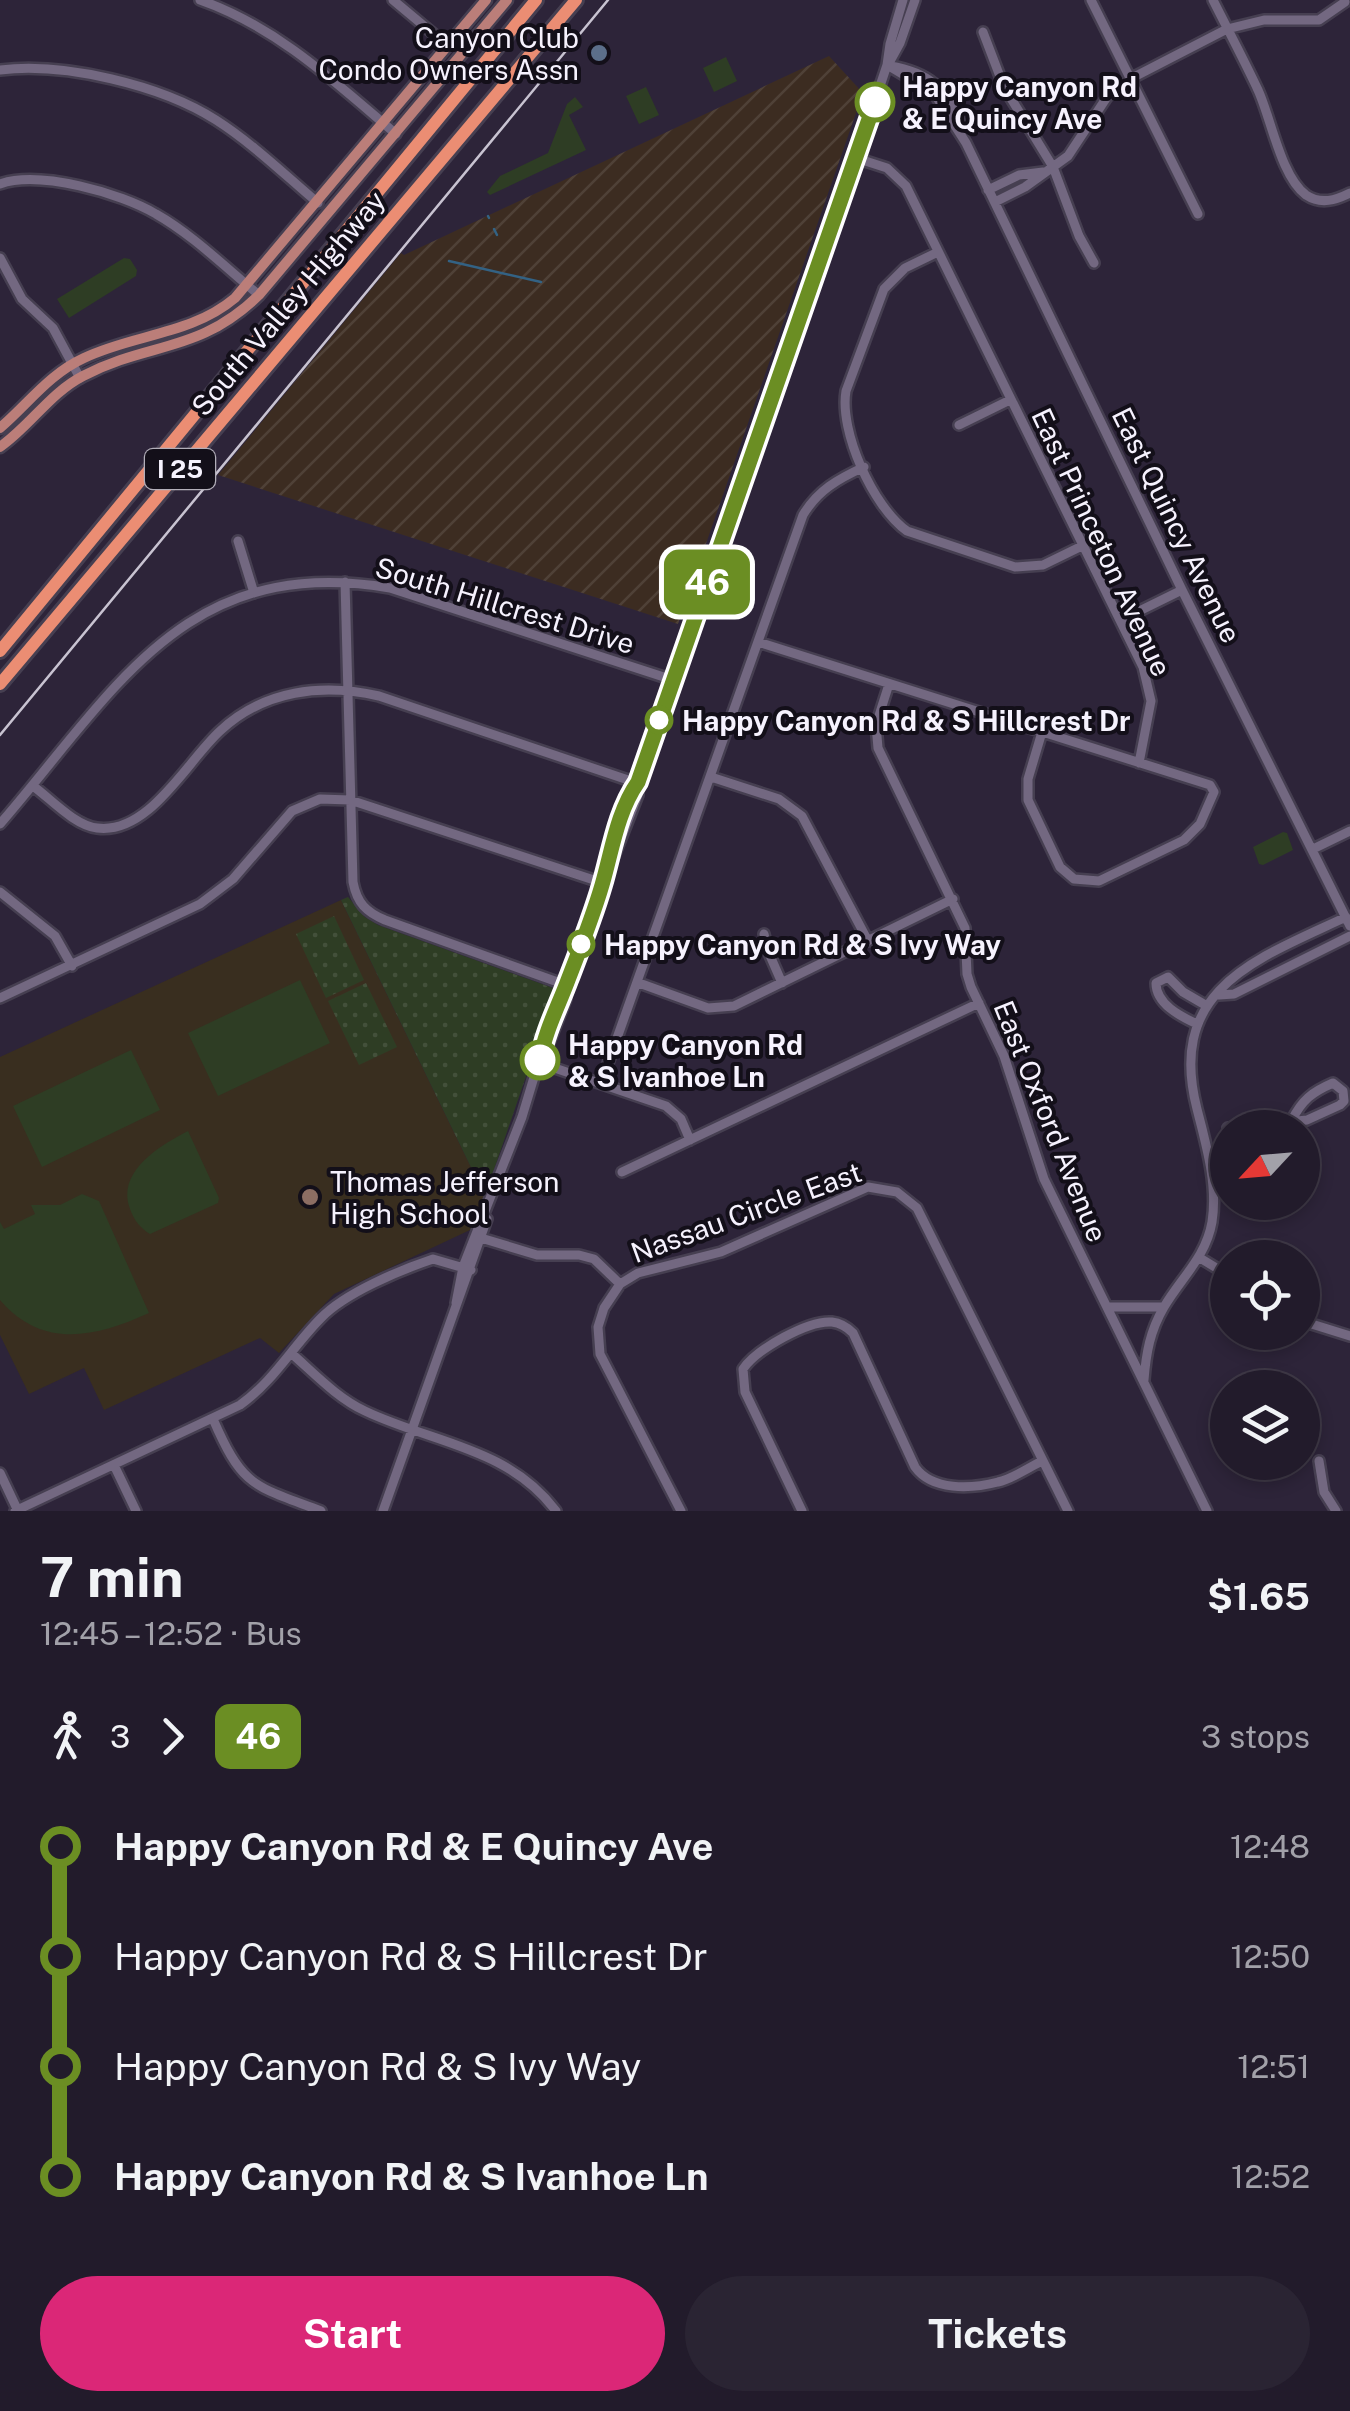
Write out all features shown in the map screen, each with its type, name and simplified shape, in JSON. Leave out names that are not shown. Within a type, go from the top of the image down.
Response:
[{"type":"highway","name":"South Valley Highway","points":[[0,651],[536,0]]},
{"type":"highway","name":"South Valley Highway","points":[[0,684],[576,0]]},
{"type":"main road","points":[[0,428],[47,382],[73,363],[119,345],[192,325],[222,308],[318,203],[486,0]]},
{"type":"main road","points":[[0,447],[80,378],[111,364],[206,335],[237,316],[260,295],[507,0]]},
{"type":"street","points":[[200,0],[238,15],[282,40],[396,134]]},
{"type":"street","points":[[393,0],[448,46]]},
{"type":"street","points":[[383,1511],[540,1063],[566,1000],[566,985],[602,883],[632,811],[672,680],[888,65],[903,0]]},
{"type":"street","points":[[888,65],[898,50],[915,0]]},
{"type":"street","points":[[1091,0],[1198,214]]},
{"type":"street","points":[[1213,0],[1260,94],[1279,148],[1299,188],[1324,201],[1350,193]]},
{"type":"street","points":[[994,202],[1026,187],[1078,145],[1107,98],[1132,78],[1227,29],[1264,20],[1319,20],[1346,4]]},
{"type":"street","points":[[983,32],[1010,99],[1038,138],[1048,170],[1094,263]]},
{"type":"street","name":"East Quincy Avenue","points":[[888,65],[934,93],[966,143],[1182,590],[1348,921]]},
{"type":"street","points":[[0,70],[65,71],[189,106],[228,128],[318,203]]},
{"type":"street","name":"East Princeton Avenue","points":[[856,158],[887,168],[903,182],[1121,620],[1149,685],[1150,718],[1139,764]]},
{"type":"street","points":[[988,190],[1020,175],[1048,170]]},
{"type":"street","points":[[0,184],[26,178],[50,179],[143,208],[167,221],[260,295]]},
{"type":"street","points":[[938,252],[905,268],[884,289],[853,372],[844,402],[845,422],[864,467],[893,520],[919,537],[1015,567],[1043,565],[1084,545]]},
{"type":"street","points":[[0,258],[18,292],[54,328],[80,378]]},
{"type":"street","name":"East Princeton Avenue","points":[[959,424],[1010,400]]},
{"type":"street","points":[[602,1083],[810,505],[830,484],[864,467]]},
{"type":"street","points":[[238,541],[254,593]]},
{"type":"street","points":[[345,582],[353,882],[360,903],[371,914],[566,985]]},
{"type":"street","name":"South Hillcrest Drive","points":[[0,824],[144,654],[188,620],[280,586],[345,582],[409,593],[672,680]]},
{"type":"street","points":[[1121,620],[1182,590]]},
{"type":"street","points":[[758,642],[1042,732],[1139,764],[1213,787],[1200,824],[1184,840],[1099,880],[1074,879],[1060,867],[1028,800],[1028,779],[1042,732]]},
{"type":"street","name":"East Oxford Avenue","points":[[889,684],[876,725],[878,748],[966,932],[966,974],[1004,1056],[1044,1179],[1207,1511]]},
{"type":"street","points":[[33,786],[82,823],[94,828],[121,824],[154,805],[238,716],[293,692],[348,689],[466,723],[638,782]]},
{"type":"street","points":[[711,776],[780,799],[802,816],[868,941]]},
{"type":"street","points":[[0,998],[185,912],[223,888],[292,810],[320,799],[350,800],[602,883]]},
{"type":"street","points":[[1313,849],[1350,831]]},
{"type":"street","points":[[0,892],[55,936],[72,966]]},
{"type":"street","points":[[640,984],[708,1008],[734,1006],[953,899]]},
{"type":"street","points":[[1143,1382],[1148,1340],[1164,1307],[1200,1258],[1209,1235],[1214,1200],[1191,1077],[1197,1024],[1207,1006],[1241,968],[1348,921]]},
{"type":"street","points":[[764,934],[782,983]]},
{"type":"street","points":[[1219,995],[1234,994],[1350,936]]},
{"type":"street","points":[[1197,1024],[1166,1004],[1156,992],[1156,983],[1168,978],[1207,1006]]},
{"type":"street","points":[[622,1172],[979,1002]]},
{"type":"street","points":[[540,1063],[675,1112],[690,1140]]},
{"type":"street","points":[[1332,1084],[1344,1091],[1340,1105],[1307,1120],[1292,1120],[1300,1104],[1312,1093],[1332,1084]]},
{"type":"street","points":[[1203,1132],[1210,1131]]},
{"type":"street","name":"Nassau Circle East","points":[[680,1511],[600,1354],[601,1316],[620,1284],[638,1273],[721,1252],[868,1186],[897,1192],[917,1208],[1068,1511]]},
{"type":"street","points":[[479,1237],[537,1255],[594,1259],[620,1284]]},
{"type":"street","points":[[1200,1258],[1210,1264]]},
{"type":"street","points":[[0,1473],[16,1511],[248,1400],[324,1315],[353,1294],[434,1259],[467,1269]]},
{"type":"street","points":[[1107,1307],[1164,1307]]},
{"type":"street","points":[[802,1511],[744,1392],[743,1368],[762,1349],[816,1323],[836,1322],[853,1332],[915,1467],[931,1482],[1000,1482],[1042,1461]]},
{"type":"street","points":[[1320,1326],[1350,1336]]},
{"type":"street","points":[[291,1353],[350,1403],[503,1463],[537,1489],[556,1511]]},
{"type":"street","points":[[212,1419],[242,1474],[264,1490],[321,1511]]},
{"type":"street","points":[[114,1465],[136,1511]]},
{"type":"street","points":[[1320,1467],[1324,1492],[1336,1511]]},
{"type":"shaded area","points":[[829,56],[863,93],[678,624],[218,475],[401,253],[404,255]]},
{"type":"shaded area","points":[[341,900],[485,1196],[470,1230],[334,1294],[279,1353],[260,1338],[104,1410],[84,1368],[29,1394],[0,1335],[0,1057]]},
{"type":"green space","points":[[726,57],[737,81],[714,92],[703,68]]},
{"type":"green space","points":[[646,87],[659,115],[639,124],[626,96]]},
{"type":"green space","points":[[575,97],[583,107],[569,115],[586,150],[490,195],[487,192],[500,176],[548,153],[567,104]]},
{"type":"green space","points":[[124,258],[130,259],[136,276],[69,318],[57,299]]},
{"type":"green space","points":[[1287,833],[1293,850],[1259,864],[1253,847]]},
{"type":"green space","points":[[348,897],[365,917],[378,925],[556,989],[485,1196],[341,900]]},
{"type":"green space","points":[[334,916],[364,980],[326,998],[296,934]]},
{"type":"green space","points":[[300,980],[330,1043],[218,1096],[188,1033]]},
{"type":"green space","points":[[366,983],[397,1047],[359,1065],[328,1001]]},
{"type":"green space","points":[[131,1050],[160,1110],[42,1167],[13,1106]]},
{"type":"green space","points":[[188,1131],[218,1203],[150,1234],[132,1213],[127,1196],[129,1183],[153,1153]]},
{"type":"green space","points":[[82,1194],[99,1201],[149,1313],[90,1333],[52,1332],[17,1316],[0,1300],[0,1222],[4,1229],[35,1214],[31,1205],[60,1205]]},
{"type":"waterway","points":[[494,229],[497,235]]},
{"type":"waterway","points":[[449,261],[541,282]]},
{"type":"tram line","points":[[0,735],[608,0]]},
{"type":"bus line","name":"46","points":[[540,1060],[557,1001],[602,883],[607,858],[638,782],[875,102]]},
{"type":"place","name":"Canyon Club Condo Owners Assn","points":[[599,53]]},
{"type":"place","name":"Happy Canyon Rd & E Quincy Ave","points":[[875,102]]},
{"type":"place","name":"Happy Canyon Rd & S Hillcrest Dr","points":[[659,720]]},
{"type":"place","name":"Happy Canyon Rd & S Ivy Way","points":[[581,944]]},
{"type":"place","name":"Happy Canyon Rd & S Ivanhoe Ln","points":[[540,1060]]},
{"type":"place","name":"Thomas Jefferson High School","points":[[310,1197]]}]
